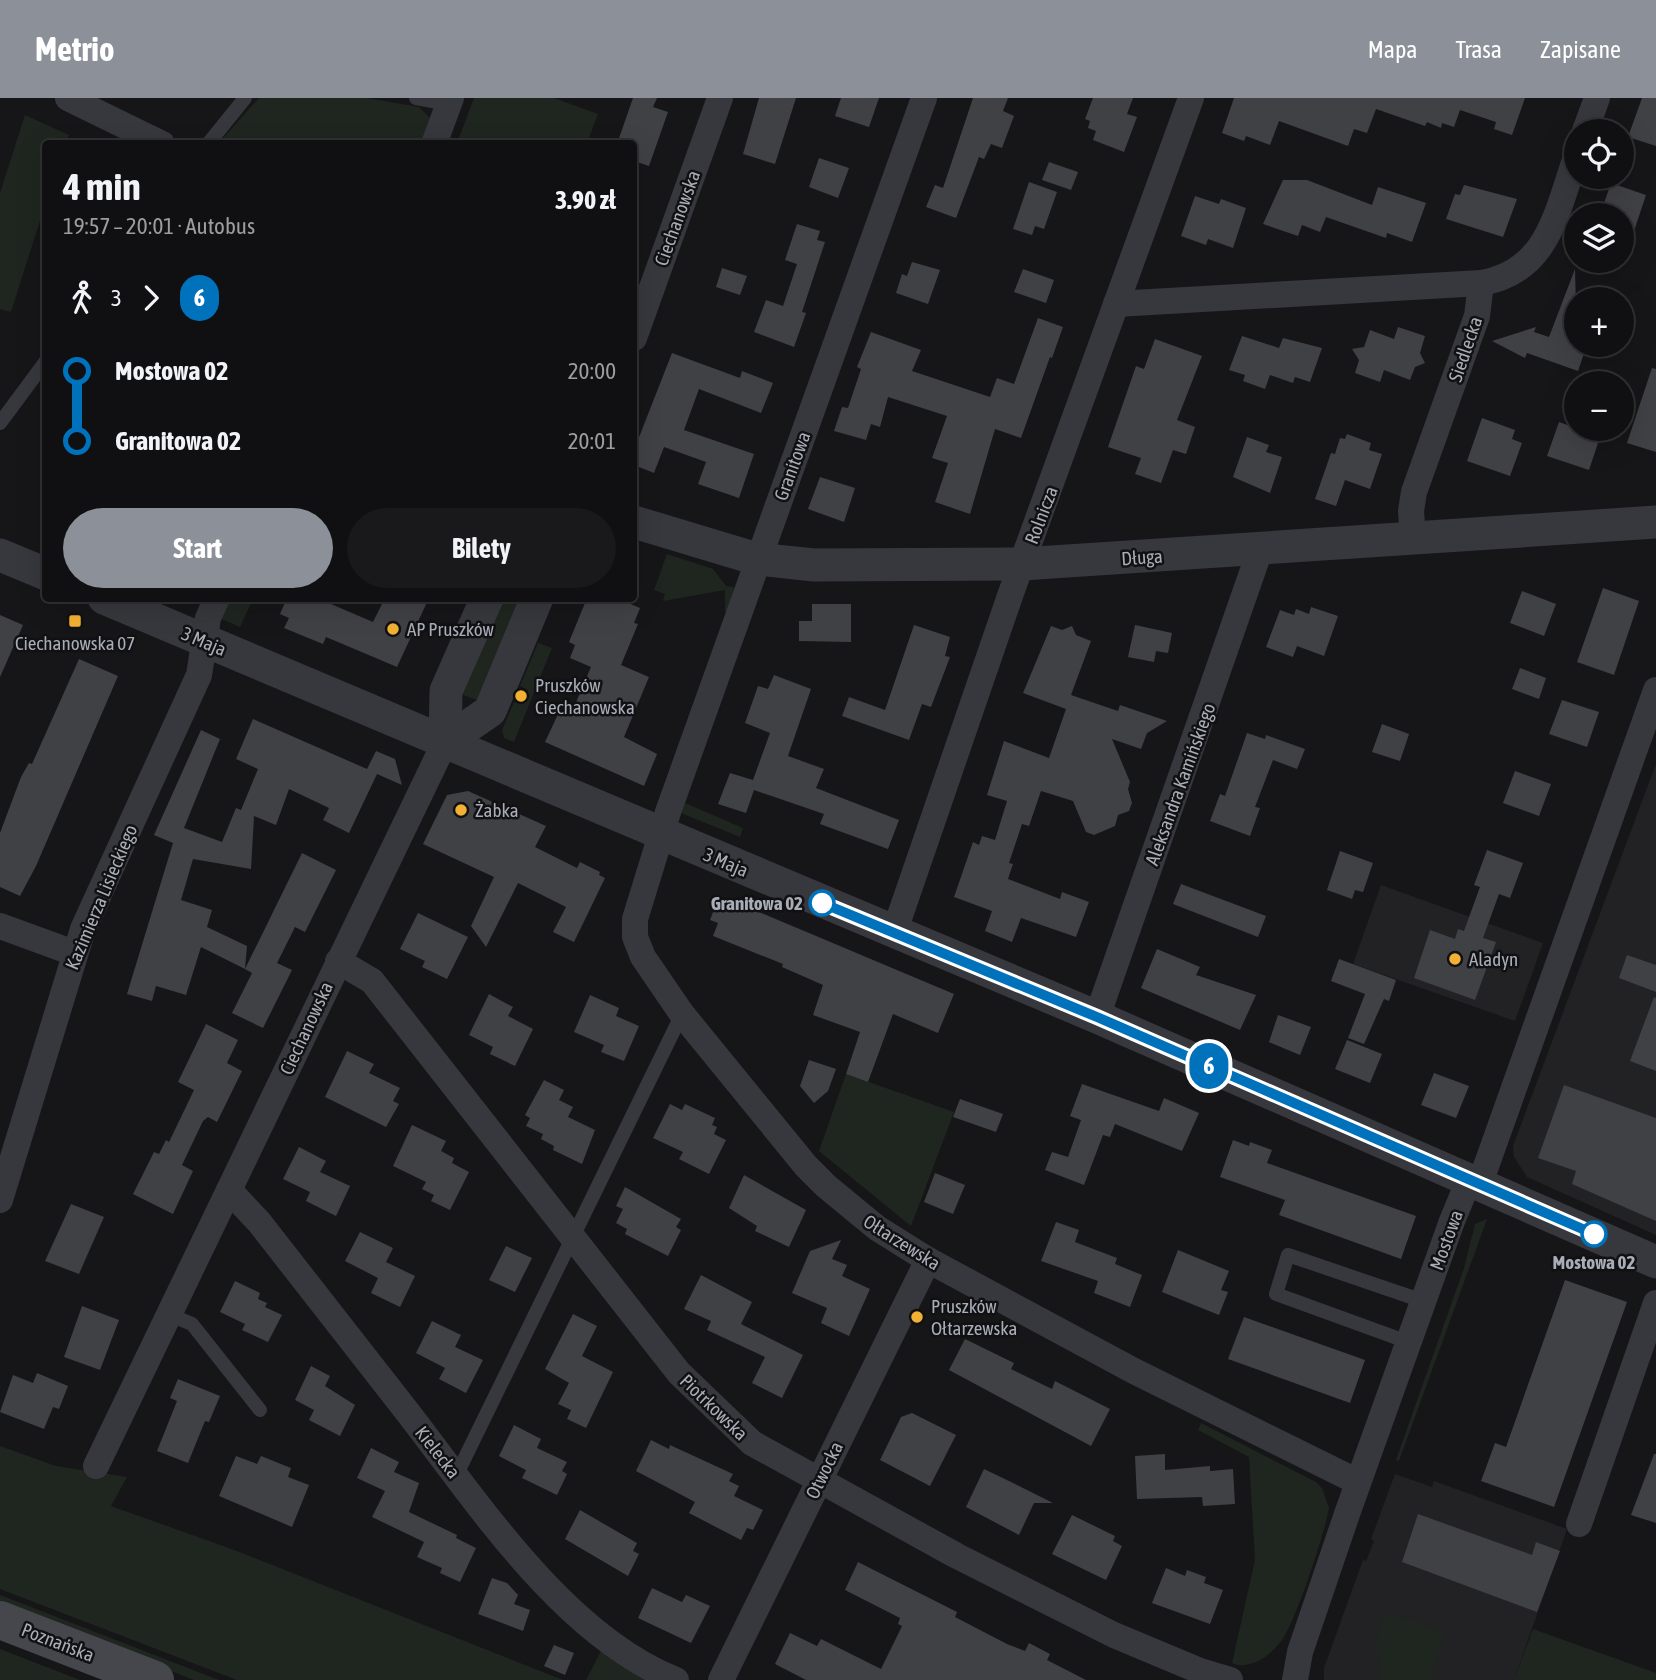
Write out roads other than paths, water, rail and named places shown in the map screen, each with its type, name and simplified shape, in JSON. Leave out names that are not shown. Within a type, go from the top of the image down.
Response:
[{"type":"main road","name":"Poznańska","points":[[0,1620],[155,1680]]},
{"type":"street","points":[[68,98],[154,140]]},
{"type":"street","name":"Ciechanowska","points":[[637,330],[720,98]]},
{"type":"street","name":"Granitowa","points":[[662,835],[757,559],[924,98]]},
{"type":"street","name":"Rolnicza","points":[[894,933],[1022,564],[1191,98]]},
{"type":"street","points":[[1589,119],[1597,98]]},
{"type":"street","points":[[435,140],[450,101]]},
{"type":"street","points":[[1116,304],[1481,283],[1511,274],[1535,255],[1548,235],[1564,189]]},
{"type":"street","name":"Siedlecka","points":[[1413,539],[1411,512],[1414,492],[1477,316],[1481,283]]},
{"type":"street","name":"Długa","points":[[637,523],[757,559],[814,565],[1022,564],[1656,522]]},
{"type":"street","name":"Aleksandra Kamińskiego","points":[[1097,1017],[1260,550]]},
{"type":"street","points":[[0,555],[42,572]]},
{"type":"street","name":"3 Maja","points":[[113,602],[1097,1017],[1656,1262]]},
{"type":"street","name":"Kazimierza Lisieckiego","points":[[0,1200],[75,953],[199,675],[203,640],[215,602]]},
{"type":"street","name":"Ciechanowska","points":[[96,1466],[445,742],[446,691],[485,602]]},
{"type":"street","name":"Ciechanowska","points":[[445,742],[491,711],[535,602]]},
{"type":"street","name":"Mostowa","points":[[1295,1680],[1300,1652],[1408,1342],[1464,1192],[1484,1172],[1656,690]]},
{"type":"street","name":"Ołtarzewska","points":[[662,835],[637,908],[635,937],[643,957],[682,1014],[806,1167],[850,1208],[928,1260],[1134,1371],[1358,1482]]},
{"type":"street","points":[[0,926],[75,953]]},
{"type":"street","name":"Piotrkowska","points":[[338,961],[372,981],[679,1373],[713,1409],[751,1443],[957,1556],[1114,1635],[1230,1680]]},
{"type":"street","name":"Kielecka","points":[[229,1190],[259,1222],[456,1476],[556,1597],[611,1641],[676,1680]]},
{"type":"street","name":"Otwocka","points":[[721,1680],[928,1260]]},
{"type":"street","points":[[1579,1524],[1656,1303]]},
{"type":"lane","points":[[211,140],[245,98]]},
{"type":"lane","points":[[416,98],[450,101]]},
{"type":"lane","points":[[0,423],[42,366]]},
{"type":"lane","points":[[456,1476],[682,1014]]},
{"type":"lane","points":[[1408,1342],[1276,1294],[1288,1255],[1423,1301]]},
{"type":"lane","points":[[170,1315],[192,1324],[260,1410]]},
{"type":"place","name":"Ciechanowska 07","points":[[75,621]]},
{"type":"place","name":"AP Pruszków","points":[[393,629]]},
{"type":"place","name":"Pruszków Ciechanowska","points":[[521,696]]},
{"type":"place","name":"Żabka","points":[[461,810]]},
{"type":"place","name":"Granitowa 02","points":[[822,903]]},
{"type":"place","name":"Aladyn","points":[[1455,959]]},
{"type":"place","name":"Mostowa 02","points":[[1594,1234]]},
{"type":"place","name":"Pruszków Ołtarzewska","points":[[917,1317]]}]
